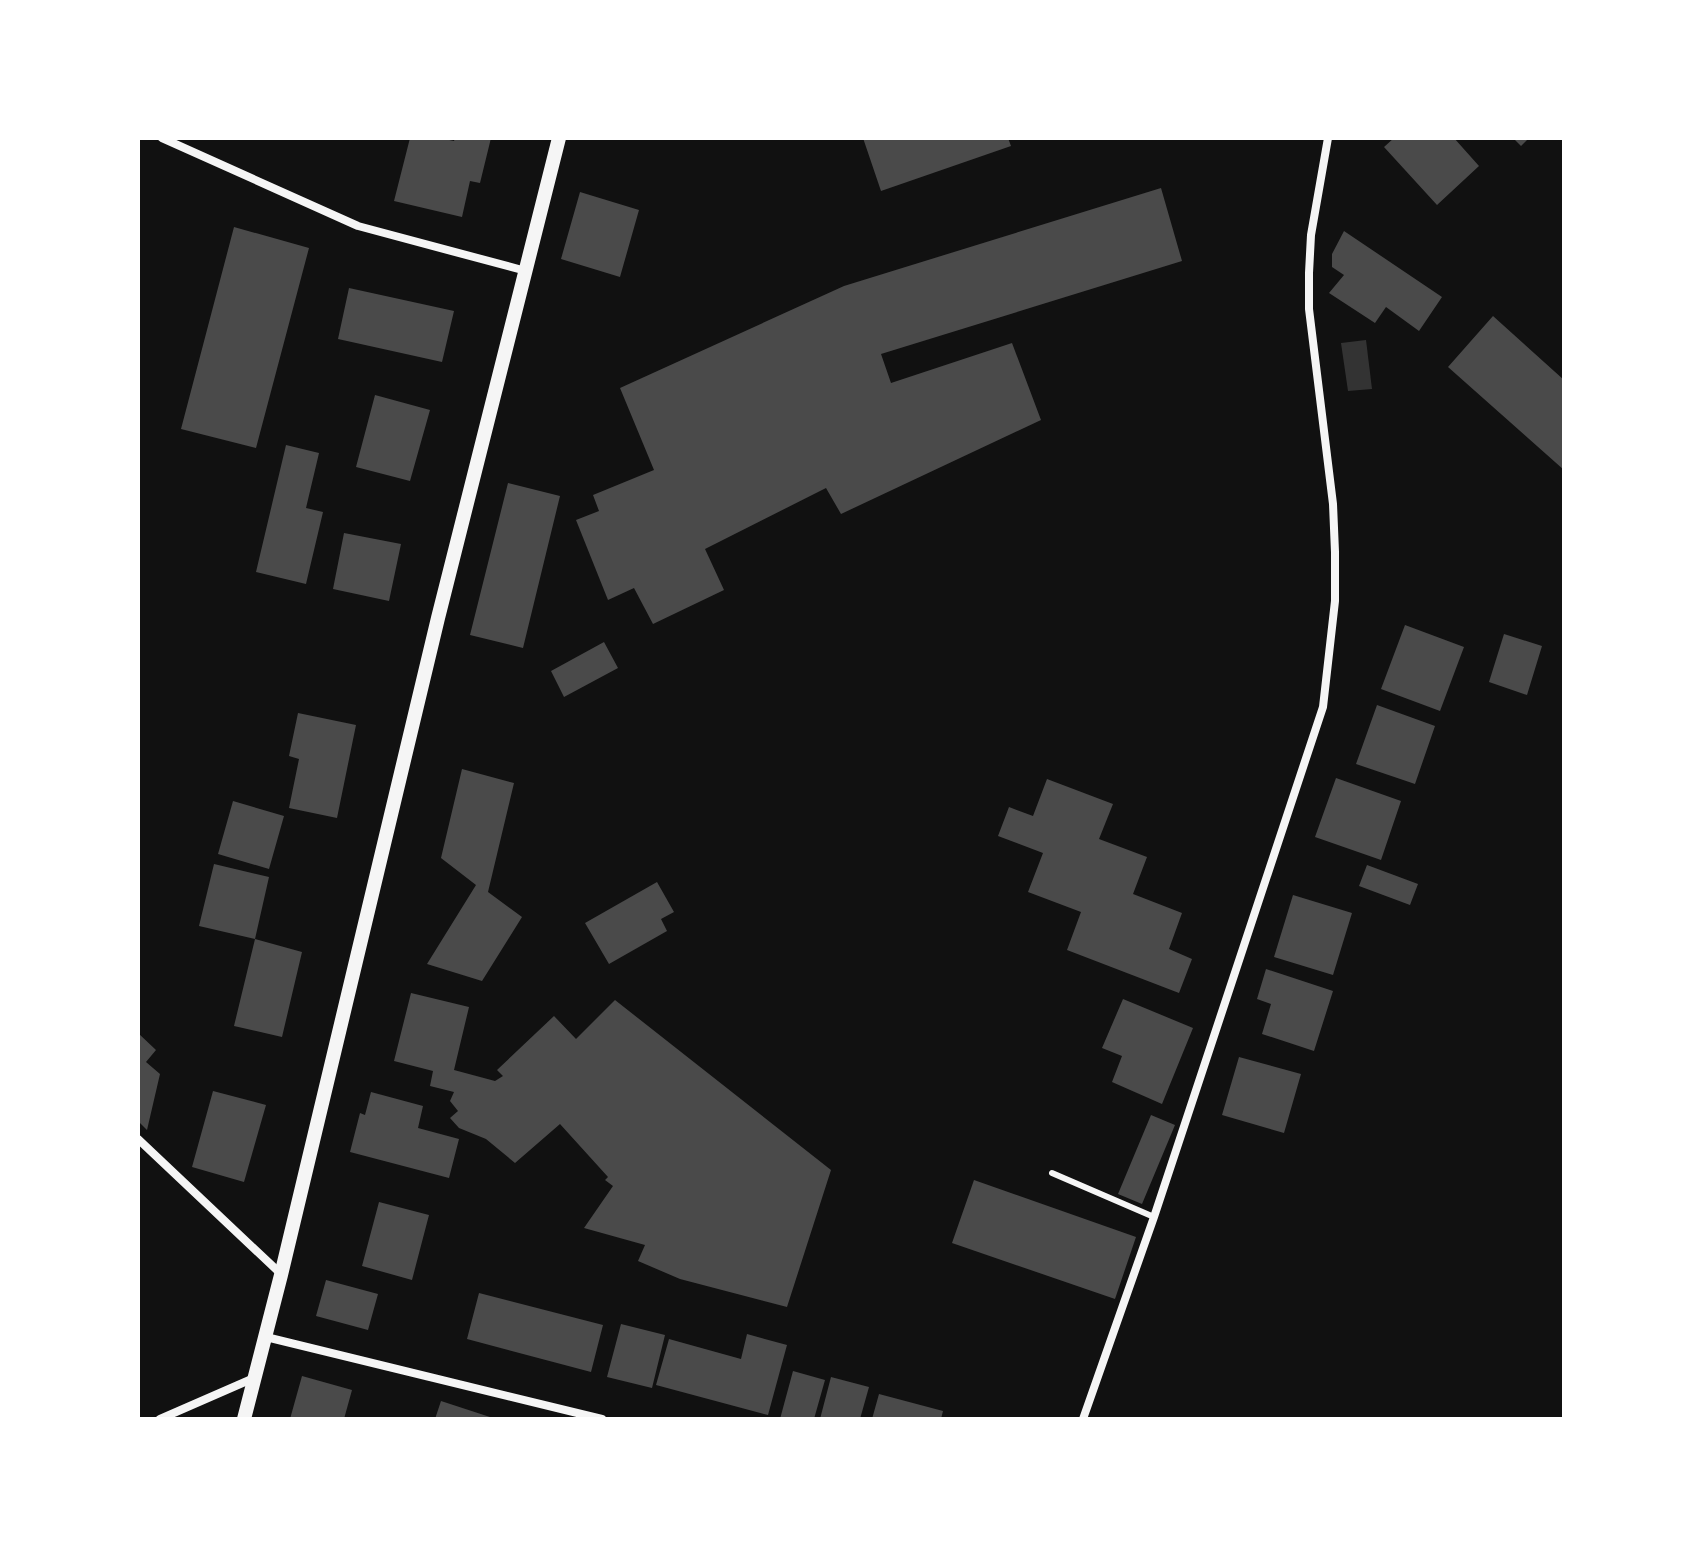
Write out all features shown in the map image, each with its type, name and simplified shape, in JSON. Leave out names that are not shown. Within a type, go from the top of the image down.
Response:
[{"type":"street","points":[[162,138],[358,226],[527,271]]},
{"type":"street","points":[[244,1419],[438,618],[559,138]]},
{"type":"street","points":[[1083,1419],[1154,1217],[1323,707],[1335,601],[1335,552],[1333,504],[1309,309],[1309,273],[1311,235],[1328,138]]},
{"type":"street","points":[[138,1139],[281,1275]]},
{"type":"street","points":[[266,1337],[602,1419]]},
{"type":"street","points":[[160,1419],[255,1377]]},
{"type":"lane","points":[[1052,1173],[1154,1217]]},
{"type":"shaded area","points":[[1366,340],[1372,389],[1348,391],[1341,343]]},
{"type":"building","points":[[410,138],[454,141],[455,138],[491,138],[480,183],[470,181],[462,217],[394,201]]},
{"type":"building","points":[[863,138],[1008,138],[1011,146],[881,191]]},
{"type":"building","points":[[1394,138],[1454,138],[1479,166],[1437,205],[1384,147]]},
{"type":"building","points":[[1513,138],[1529,138],[1521,146]]},
{"type":"building","points":[[1161,188],[1182,261],[881,354],[891,383],[1012,343],[1041,420],[841,514],[826,488],[705,549],[724,590],[653,624],[634,588],[608,600],[576,520],[599,511],[593,495],[654,470],[620,388],[844,286]]},
{"type":"building","points":[[580,192],[639,210],[620,277],[561,259]]},
{"type":"building","points":[[234,227],[309,248],[256,448],[181,429]]},
{"type":"building","points":[[1344,231],[1442,297],[1419,331],[1386,307],[1375,323],[1329,293],[1344,275],[1332,267],[1332,254]]},
{"type":"building","points":[[349,288],[454,311],[442,362],[338,339]]},
{"type":"building","points":[[1493,316],[1564,380],[1564,470],[1448,367]]},
{"type":"building","points":[[375,395],[430,410],[410,481],[356,467]]},
{"type":"building","points":[[286,445],[319,453],[306,508],[323,512],[306,584],[256,572]]},
{"type":"building","points":[[508,483],[560,496],[523,648],[470,635]]},
{"type":"building","points":[[344,533],[401,544],[389,601],[333,589]]},
{"type":"building","points":[[1405,625],[1464,647],[1440,711],[1381,689]]},
{"type":"building","points":[[1504,634],[1542,646],[1527,695],[1489,682]]},
{"type":"building","points":[[604,642],[618,668],[564,697],[551,671]]},
{"type":"building","points":[[1377,705],[1435,726],[1415,784],[1356,764]]},
{"type":"building","points":[[298,713],[356,725],[337,818],[289,808],[299,759],[289,756]]},
{"type":"building","points":[[462,769],[514,783],[488,892],[522,917],[482,981],[427,964],[476,885],[441,858]]},
{"type":"building","points":[[1336,778],[1401,801],[1381,860],[1315,837]]},
{"type":"building","points":[[1047,779],[1113,804],[1099,839],[1147,857],[1133,894],[1182,913],[1169,949],[1192,959],[1179,993],[1067,950],[1081,912],[1028,892],[1043,853],[998,836],[1009,807],[1033,816]]},
{"type":"building","points":[[233,801],[284,816],[269,869],[218,854]]},
{"type":"building","points":[[214,864],[269,877],[255,939],[199,926]]},
{"type":"building","points":[[1367,865],[1418,884],[1410,905],[1359,886]]},
{"type":"building","points":[[657,882],[674,912],[661,919],[667,931],[609,964],[585,923]]},
{"type":"building","points":[[1293,895],[1352,913],[1333,975],[1274,957]]},
{"type":"building","points":[[255,939],[302,952],[282,1037],[234,1026]]},
{"type":"building","points":[[1266,969],[1333,991],[1314,1051],[1262,1034],[1271,1004],[1257,999]]},
{"type":"building","points":[[411,993],[469,1007],[454,1070],[495,1081],[503,1076],[497,1070],[554,1016],[576,1039],[615,1000],[831,1170],[787,1307],[680,1279],[638,1261],[645,1245],[584,1228],[613,1186],[560,1124],[515,1163],[486,1139],[459,1128],[450,1118],[458,1111],[450,1101],[454,1092],[430,1086],[433,1071],[394,1061]]},
{"type":"building","points":[[1123,999],[1193,1028],[1162,1104],[1112,1082],[1122,1056],[1102,1048]]},
{"type":"building","points":[[138,1033],[156,1050],[146,1062],[160,1074],[147,1130],[138,1121]]},
{"type":"building","points":[[1239,1057],[1301,1074],[1284,1133],[1222,1115]]},
{"type":"building","points":[[213,1091],[266,1105],[244,1182],[192,1167]]},
{"type":"building","points":[[371,1092],[423,1106],[418,1128],[459,1139],[449,1178],[350,1152],[360,1113],[365,1115]]},
{"type":"building","points":[[1151,1115],[1175,1125],[1142,1204],[1118,1194]]},
{"type":"building","points":[[974,1180],[1136,1237],[1115,1299],[952,1243]]},
{"type":"building","points":[[379,1202],[429,1215],[412,1280],[362,1266]]},
{"type":"building","points":[[326,1280],[378,1294],[368,1330],[316,1316]]},
{"type":"building","points":[[479,1293],[603,1325],[591,1372],[467,1339]]},
{"type":"building","points":[[621,1324],[665,1335],[652,1388],[607,1377]]},
{"type":"building","points":[[747,1334],[787,1345],[768,1415],[656,1385],[669,1339],[741,1359]]},
{"type":"building","points":[[793,1371],[825,1380],[814,1419],[780,1419]]},
{"type":"building","points":[[302,1376],[352,1390],[344,1419],[290,1419]]},
{"type":"building","points":[[831,1377],[869,1387],[860,1419],[820,1419]]},
{"type":"building","points":[[879,1394],[943,1411],[941,1419],[872,1419]]},
{"type":"building","points":[[441,1401],[493,1418],[493,1419],[435,1419]]}]
